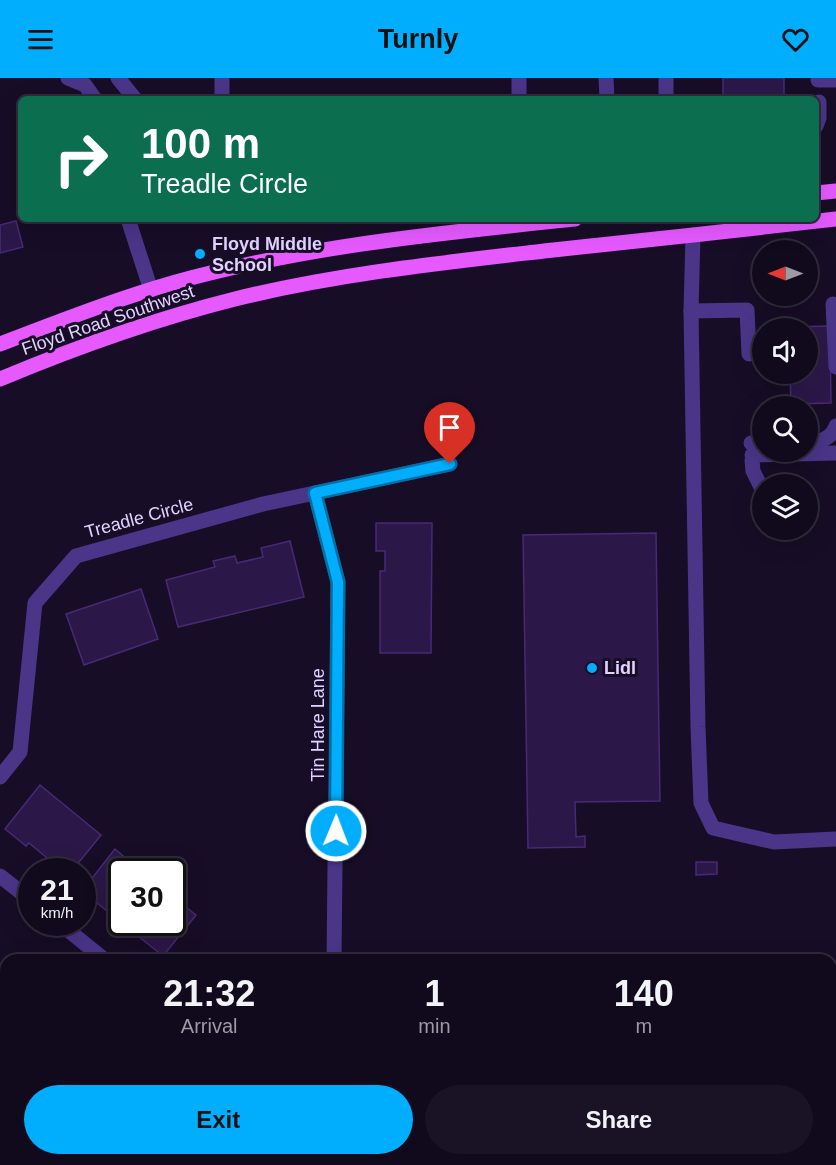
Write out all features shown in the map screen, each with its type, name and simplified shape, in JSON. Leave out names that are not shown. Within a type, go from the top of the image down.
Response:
[{"type":"main road","points":[[819,193],[836,191]]},
{"type":"main road","name":"Floyd Road Southwest","points":[[819,221],[836,219]]},
{"type":"main road","name":"Floyd Road Southwest","points":[[0,344],[83,312],[151,290],[238,267],[332,248],[518,222]]},
{"type":"main road","name":"Floyd Road Southwest","points":[[0,379],[50,358],[143,325],[236,299],[333,278],[430,263],[809,222]]},
{"type":"street","points":[[68,78],[85,85],[93,96]]},
{"type":"street","points":[[118,78],[133,96]]},
{"type":"street","points":[[222,78],[222,96]]},
{"type":"street","points":[[519,78],[519,96]]},
{"type":"street","points":[[606,78],[607,96]]},
{"type":"street","points":[[666,78],[666,96]]},
{"type":"street","points":[[818,80],[836,80]]},
{"type":"street","points":[[819,102],[819,118]]},
{"type":"street","points":[[129,222],[151,290]]},
{"type":"street","points":[[693,235],[691,311],[701,803],[713,828],[774,842],[836,839]]},
{"type":"street","points":[[833,304],[836,367]]},
{"type":"street","points":[[691,311],[747,310],[749,354]]},
{"type":"street","points":[[818,441],[834,431],[836,426]]},
{"type":"street","points":[[818,452],[836,453]]},
{"type":"street","name":"Treadle Circle","points":[[0,777],[20,752],[35,603],[76,556],[263,504],[450,464]]},
{"type":"street","name":"Tin Hare Lane","points":[[315,493],[338,582],[334,954]]},
{"type":"street","points":[[0,876],[18,890]]},
{"type":"street","points":[[75,936],[98,954]]},
{"type":"building","points":[[723,78],[784,78],[784,96],[723,96]]},
{"type":"building","points":[[16,221],[23,247],[0,253],[0,225]]},
{"type":"building","points":[[818,326],[830,326],[831,403],[818,403],[818,396],[791,396],[790,384],[818,384]]},
{"type":"building","points":[[376,523],[432,523],[431,653],[380,653],[380,571],[385,571],[385,551],[376,551]]},
{"type":"building","name":"Lidl","points":[[656,533],[660,801],[575,802],[576,837],[585,836],[585,847],[528,848],[523,535]]},
{"type":"building","points":[[290,541],[304,597],[178,627],[166,580],[215,567],[213,561],[235,556],[237,563],[263,557],[261,548]]},
{"type":"building","points":[[141,589],[158,639],[84,665],[66,614]]},
{"type":"building","points":[[40,785],[101,835],[82,858],[47,858],[29,843],[26,846],[5,829]]},
{"type":"building","points":[[115,849],[126,858],[108,858],[108,912],[96,902],[96,873]]},
{"type":"building","points":[[696,862],[717,862],[717,874],[696,875]]},
{"type":"building","points":[[186,907],[196,915],[186,927]]},
{"type":"building","points":[[138,936],[179,936],[165,954],[161,954]]},
{"type":"place","name":"Floyd Middle School","points":[[200,254]]},
{"type":"place","name":"Lidl","points":[[592,668]]},
{"type":"route","points":[[336,831],[338,582],[315,493],[450,464]]}]
